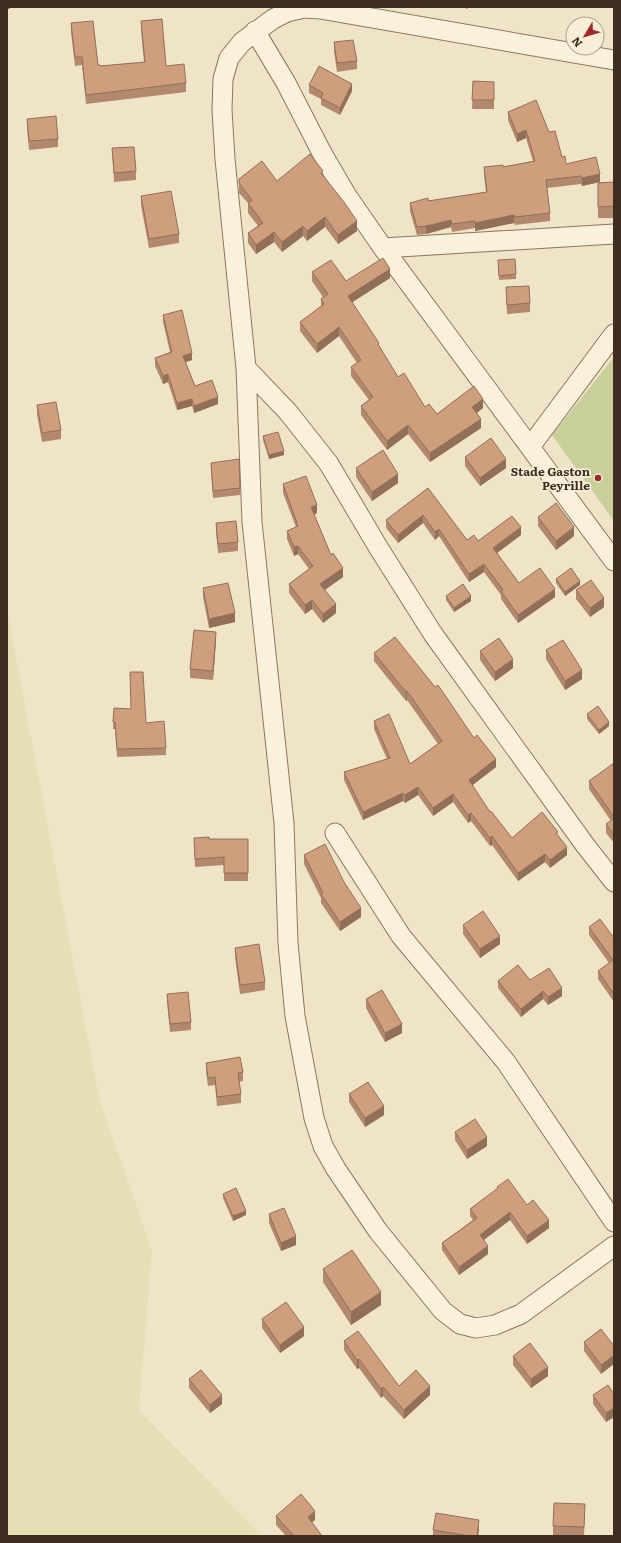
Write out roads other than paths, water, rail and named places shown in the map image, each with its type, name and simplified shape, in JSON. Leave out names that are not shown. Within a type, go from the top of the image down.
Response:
[{"type":"street","points":[[614,60],[320,9],[304,8],[287,12],[273,19],[242,42],[229,58],[223,79],[222,110],[246,368],[252,522],[284,823],[288,943],[295,1016],[314,1118],[323,1146],[336,1169],[378,1231],[443,1311],[460,1324],[476,1328],[495,1325],[520,1314],[614,1246]]},
{"type":"street","points":[[255,31],[286,83],[322,152],[348,196],[383,248],[614,561]]},
{"type":"street","points":[[383,248],[614,234]]},
{"type":"street","points":[[530,446],[614,334]]},
{"type":"street","points":[[246,368],[288,412],[328,464],[433,634],[585,845],[614,882]]},
{"type":"street","points":[[335,833],[401,936],[506,1062],[614,1222]]},
{"type":"place","name":"Stade Gaston Peyrille","points":[[598,478]]}]
